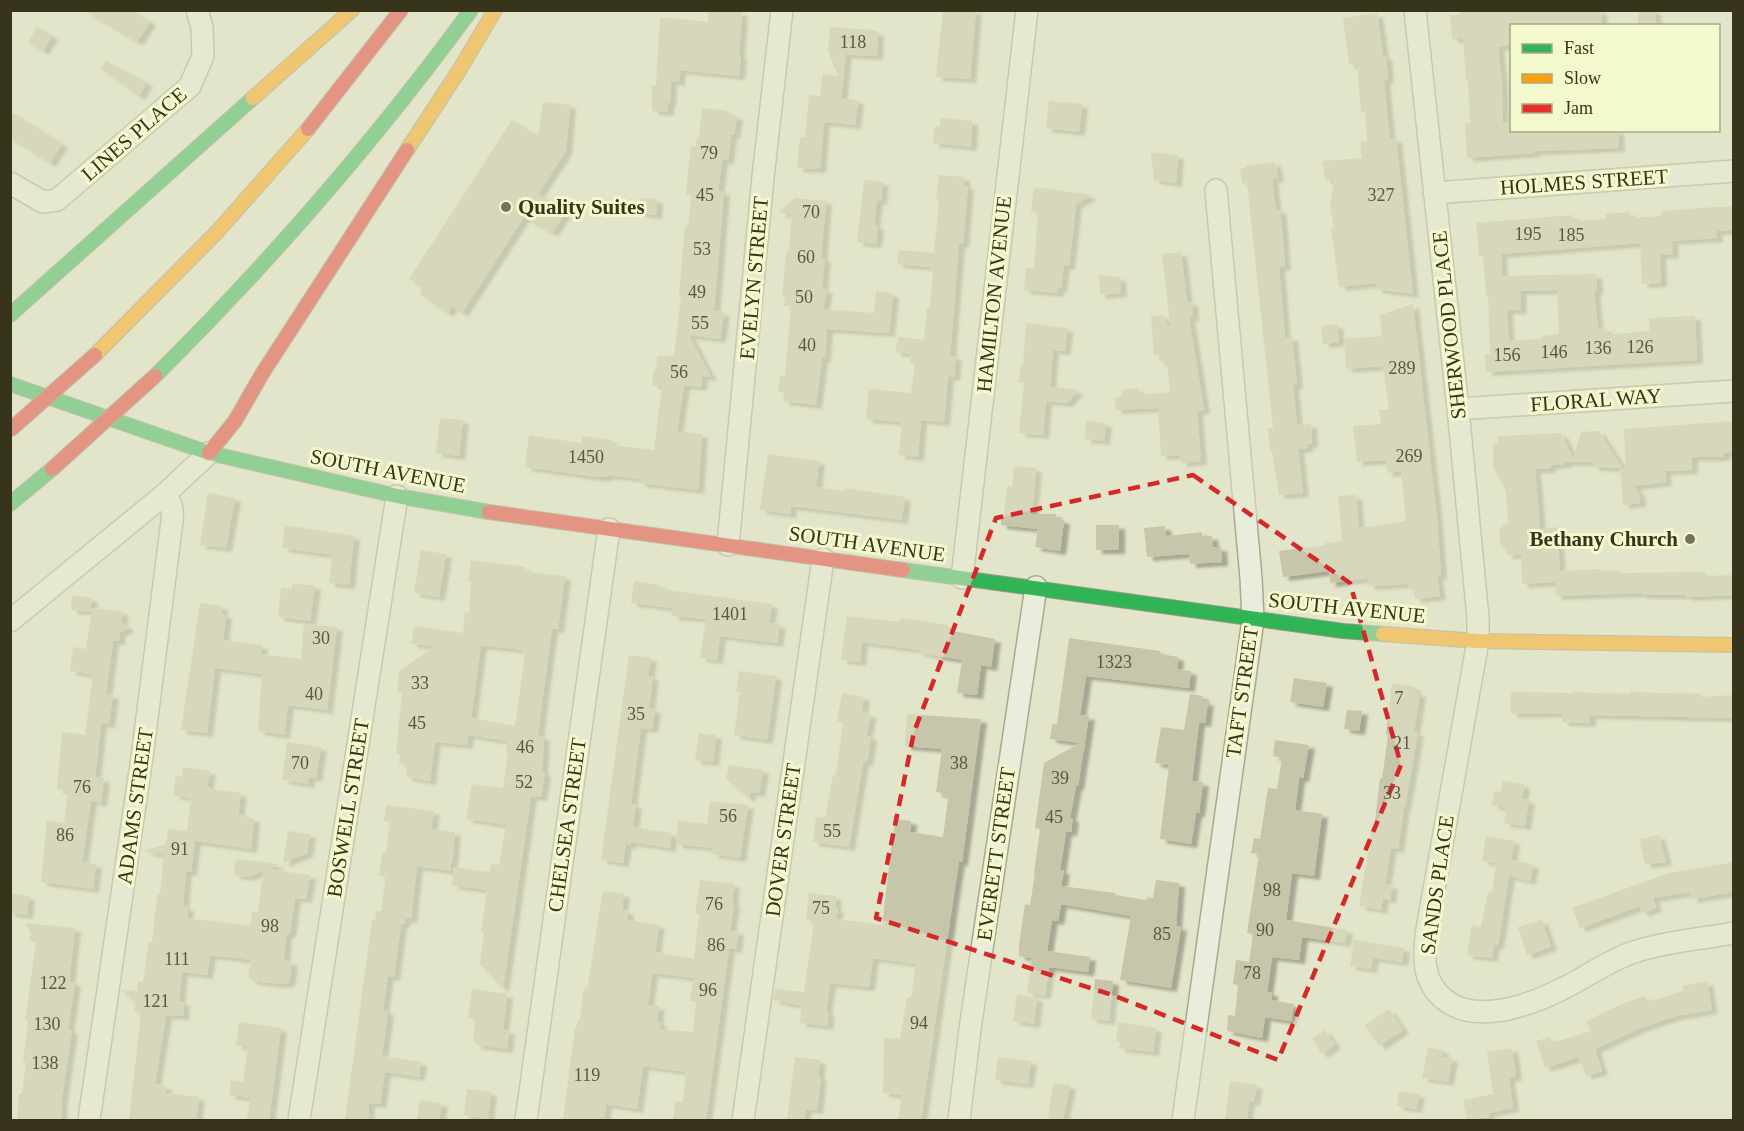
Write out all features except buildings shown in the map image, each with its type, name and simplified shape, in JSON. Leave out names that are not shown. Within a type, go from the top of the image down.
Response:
[{"type":"main road","points":[[10,315],[352,10]]},
{"type":"main road","points":[[10,430],[94,355],[165,287],[254,192],[324,109],[401,10]]},
{"type":"main road","points":[[10,504],[155,376],[240,291],[339,182],[428,70],[471,10]]},
{"type":"main road","points":[[209,453],[235,421],[262,374],[460,69],[495,10]]},
{"type":"main road","name":"SOUTH AVENUE","points":[[10,384],[209,453],[397,496],[494,513],[1343,631],[1478,640],[1734,645]]},
{"type":"street","name":"LINES PLACE","points":[[10,183],[43,202],[57,200],[190,86],[203,56],[202,27],[197,10]]},
{"type":"street","name":"EVELYN STREET","points":[[728,545],[763,177],[782,10]]},
{"type":"street","name":"HAMILTON AVENUE","points":[[962,578],[1027,10]]},
{"type":"street","name":"SHERWOOD PLACE","points":[[1415,10],[1458,409],[1478,609],[1478,640]]},
{"type":"street","name":"HOLMES STREET","points":[[1434,193],[1734,171]]},
{"type":"street","name":"TAFT STREET","points":[[1183,1120],[1253,620],[1216,190]]},
{"type":"street","name":"FLORAL WAY","points":[[1458,409],[1734,391]]},
{"type":"street","points":[[10,621],[164,495],[209,453]]},
{"type":"street","name":"ADAMS STREET","points":[[89,1120],[139,780],[172,521],[173,509],[169,499],[164,495]]},
{"type":"street","name":"BOSWELL STREET","points":[[299,1120],[397,496]]},
{"type":"street","name":"CHELSEA STREET","points":[[526,1120],[609,529]]},
{"type":"street","name":"DOVER STREET","points":[[743,1120],[823,559]]},
{"type":"street","name":"EVERETT STREET","points":[[959,1120],[970,1029],[1036,587]]},
{"type":"street","name":"SANDS PLACE","points":[[1478,640],[1424,951],[1426,973],[1437,993],[1449,1004],[1474,1012],[1514,1007],[1562,989],[1631,953],[1734,933]]},
{"type":"highlighted area","points":[[1193,475],[1350,583],[1401,765],[1278,1060],[1115,996],[876,918],[914,732],[996,518]]},
{"type":"traffic: fast","points":[[155,376],[198,333],[320,199],[435,59],[471,10]]},
{"type":"traffic: fast","points":[[10,315],[253,98]]},
{"type":"traffic: fast","points":[[10,384],[209,453],[397,496],[489,512]]},
{"type":"traffic: fast","points":[[10,504],[52,469]]},
{"type":"traffic: fast","points":[[903,570],[1343,631],[1383,634]]},
{"type":"traffic: slow","points":[[253,98],[352,10]]},
{"type":"traffic: slow","points":[[407,150],[495,10]]},
{"type":"traffic: slow","points":[[95,355],[217,232],[308,129]]},
{"type":"traffic: slow","points":[[1383,634],[1478,641],[1734,645]]},
{"type":"traffic: jam","points":[[308,129],[401,10]]},
{"type":"traffic: jam","points":[[209,453],[235,421],[262,374],[407,150]]},
{"type":"traffic: jam","points":[[10,430],[95,355]]},
{"type":"traffic: jam","points":[[52,469],[155,376]]},
{"type":"traffic: jam","points":[[489,512],[903,570]]},
{"type":"place","name":"Quality Suites","points":[[506,207]]},
{"type":"place","name":"Bethany Church","points":[[1690,539]]}]
